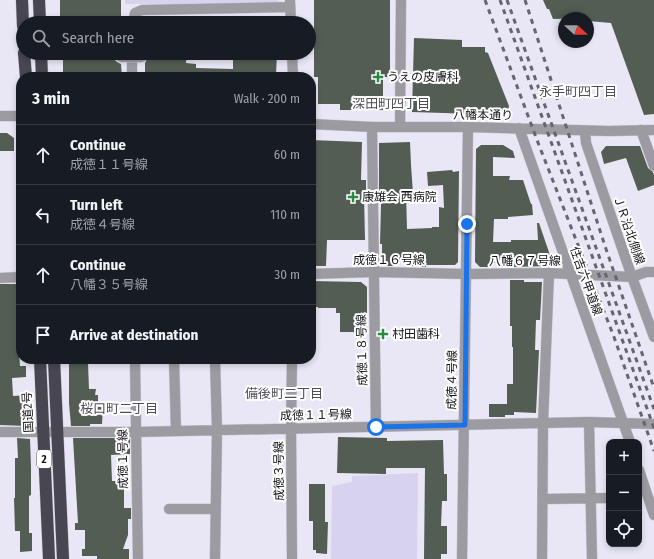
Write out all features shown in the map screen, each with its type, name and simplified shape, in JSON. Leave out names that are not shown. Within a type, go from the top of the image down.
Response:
[{"type":"highway","points":[[22,0],[23,16]]},
{"type":"highway","points":[[39,0],[40,16]]},
{"type":"highway","points":[[25,60],[26,72]]},
{"type":"highway","points":[[41,60],[42,72]]},
{"type":"highway","name":"国道2号","points":[[40,364],[49,559]]},
{"type":"highway","name":"2","points":[[54,364],[63,559]]},
{"type":"street","points":[[400,127],[401,0]]},
{"type":"street","points":[[134,16],[135,13],[142,10],[290,4],[291,16]]},
{"type":"street","points":[[133,72],[136,60]]},
{"type":"street","points":[[292,60],[293,72]]},
{"type":"street","points":[[0,116],[16,116]]},
{"type":"street","name":"八幡本通り","points":[[316,124],[372,127],[468,127],[585,131],[654,130]]},
{"type":"street","name":"成徳１８号線","points":[[372,127],[376,427]]},
{"type":"street","name":"成徳４号線","points":[[462,559],[468,127]]},
{"type":"street","name":"住吉六甲道線","points":[[519,128],[629,439]]},
{"type":"street","points":[[641,130],[654,166]]},
{"type":"street","name":"ＪＲ沿北側線","points":[[585,131],[586,143],[654,337]]},
{"type":"street","name":"成徳１６号線","points":[[316,274],[373,272],[467,274]]},
{"type":"street","name":"八幡６７号線","points":[[467,274],[548,273],[632,277],[646,272],[654,272]]},
{"type":"street","points":[[542,559],[542,424],[548,273]]},
{"type":"street","points":[[0,278],[16,277]]},
{"type":"street","name":"成徳１号線","points":[[135,364],[138,559]]},
{"type":"street","points":[[174,364],[176,431]]},
{"type":"street","points":[[215,559],[217,430],[216,364]]},
{"type":"street","name":"成徳３号線","points":[[292,364],[292,559]]},
{"type":"street","points":[[588,422],[592,559]]},
{"type":"street","name":"成徳１１号線","points":[[0,432],[135,432],[588,422],[654,424]]},
{"type":"street","points":[[640,475],[644,498],[654,516]]},
{"type":"street","points":[[543,499],[606,498]]},
{"type":"street","points":[[170,509],[216,509]]},
{"type":"shaded area","points":[[125,0],[279,0],[276,4],[125,4]]},
{"type":"shaded area","points":[[418,473],[417,559],[331,559],[332,486],[352,482],[352,476]]},
{"type":"building","points":[[60,0],[121,0],[121,16],[60,16]]},
{"type":"building","points":[[314,0],[390,0],[390,77],[383,77],[383,110],[340,110],[340,104],[318,104],[318,77],[316,77],[316,72],[314,72],[314,60],[316,60],[316,16],[314,16]]},
{"type":"building","points":[[543,0],[654,0],[654,114],[644,115],[611,23],[594,22],[594,12],[558,12],[558,19],[553,19],[549,9],[547,9]]},
{"type":"building","points":[[414,38],[462,40],[462,47],[485,47],[485,52],[488,53],[509,106],[507,115],[412,112]]},
{"type":"building","points":[[63,60],[115,60],[121,64],[122,72],[63,72]]},
{"type":"building","points":[[146,60],[186,60],[186,63],[196,64],[196,68],[233,69],[233,60],[277,60],[276,72],[145,72]]},
{"type":"building","points":[[0,133],[7,133],[14,138],[14,151],[0,151]]},
{"type":"building","points":[[316,140],[362,142],[361,180],[366,180],[366,195],[364,195],[365,240],[327,240],[326,266],[316,266]]},
{"type":"building","points":[[410,142],[413,193],[406,193],[407,229],[439,227],[439,207],[444,208],[443,185],[428,186],[427,172],[452,170],[453,172],[459,171],[458,262],[455,265],[426,265],[426,267],[412,266],[412,261],[396,261],[396,266],[382,266],[382,244],[380,244],[381,195],[379,195],[379,143]]},
{"type":"building","points":[[481,145],[503,145],[513,151],[515,158],[493,157],[493,176],[510,176],[509,180],[523,180],[532,204],[533,215],[508,217],[508,219],[494,219],[493,242],[538,240],[537,223],[539,223],[552,261],[549,266],[510,267],[510,263],[489,263],[489,267],[480,267],[475,262],[476,149]]},
{"type":"building","points":[[606,146],[640,146],[648,168],[653,172],[654,185],[638,191],[626,158],[604,164],[601,152]]},
{"type":"building","points":[[510,280],[542,282],[540,320],[536,320],[535,350],[539,350],[536,413],[514,412],[514,415],[505,415],[505,417],[489,417],[489,404],[507,404],[507,384],[513,384],[512,326],[510,326]]},
{"type":"building","points":[[316,281],[361,282],[367,287],[367,332],[340,332],[340,313],[336,313],[336,308],[316,307]]},
{"type":"building","points":[[0,284],[16,284],[16,364],[26,366],[26,377],[12,378],[13,396],[28,395],[29,421],[27,421],[27,426],[0,425]]},
{"type":"building","points":[[69,364],[88,364],[89,389],[96,389],[95,395],[98,395],[98,407],[103,407],[102,424],[90,424],[90,426],[71,426],[69,403]]},
{"type":"building","points":[[338,437],[387,438],[387,441],[443,440],[444,474],[447,474],[447,501],[442,501],[441,526],[447,526],[447,554],[441,554],[441,559],[424,559],[425,468],[386,468],[386,474],[337,473]]},
{"type":"building","points":[[17,438],[30,439],[31,467],[29,533],[32,533],[32,551],[20,552],[20,531],[15,531],[14,498],[15,458],[18,458]]},
{"type":"building","points":[[73,438],[130,438],[130,454],[111,455],[112,481],[118,481],[118,488],[124,489],[124,508],[131,508],[131,519],[128,519],[128,535],[123,549],[129,549],[129,559],[97,559],[97,556],[82,556],[82,549],[85,549],[85,530],[75,530],[75,523],[78,523]]},
{"type":"building","points":[[309,484],[325,484],[325,522],[328,522],[327,554],[316,553],[316,550],[313,550],[313,521],[309,521]]},
{"type":"railway","points":[[485,0],[537,140],[614,337],[654,451]]},
{"type":"railway","points":[[500,0],[654,428]]},
{"type":"railway","points":[[507,0],[654,409]]},
{"type":"railway","points":[[525,0],[605,246],[654,388]]},
{"type":"place","name":"うえの皮膚科","points":[[378,77]]},
{"type":"place","name":"康雄会 西病院","points":[[353,197]]},
{"type":"place","name":"村田歯科","points":[[383,334]]},
{"type":"district","name":"永手町四丁目","points":[[578,91]]},
{"type":"district","name":"深田町四丁目","points":[[391,103]]},
{"type":"district","name":"備後町二丁目","points":[[284,393]]},
{"type":"district","name":"桜口町二丁目","points":[[119,408]]},
{"type":"route","points":[[376,427],[465,425],[467,224]]}]
